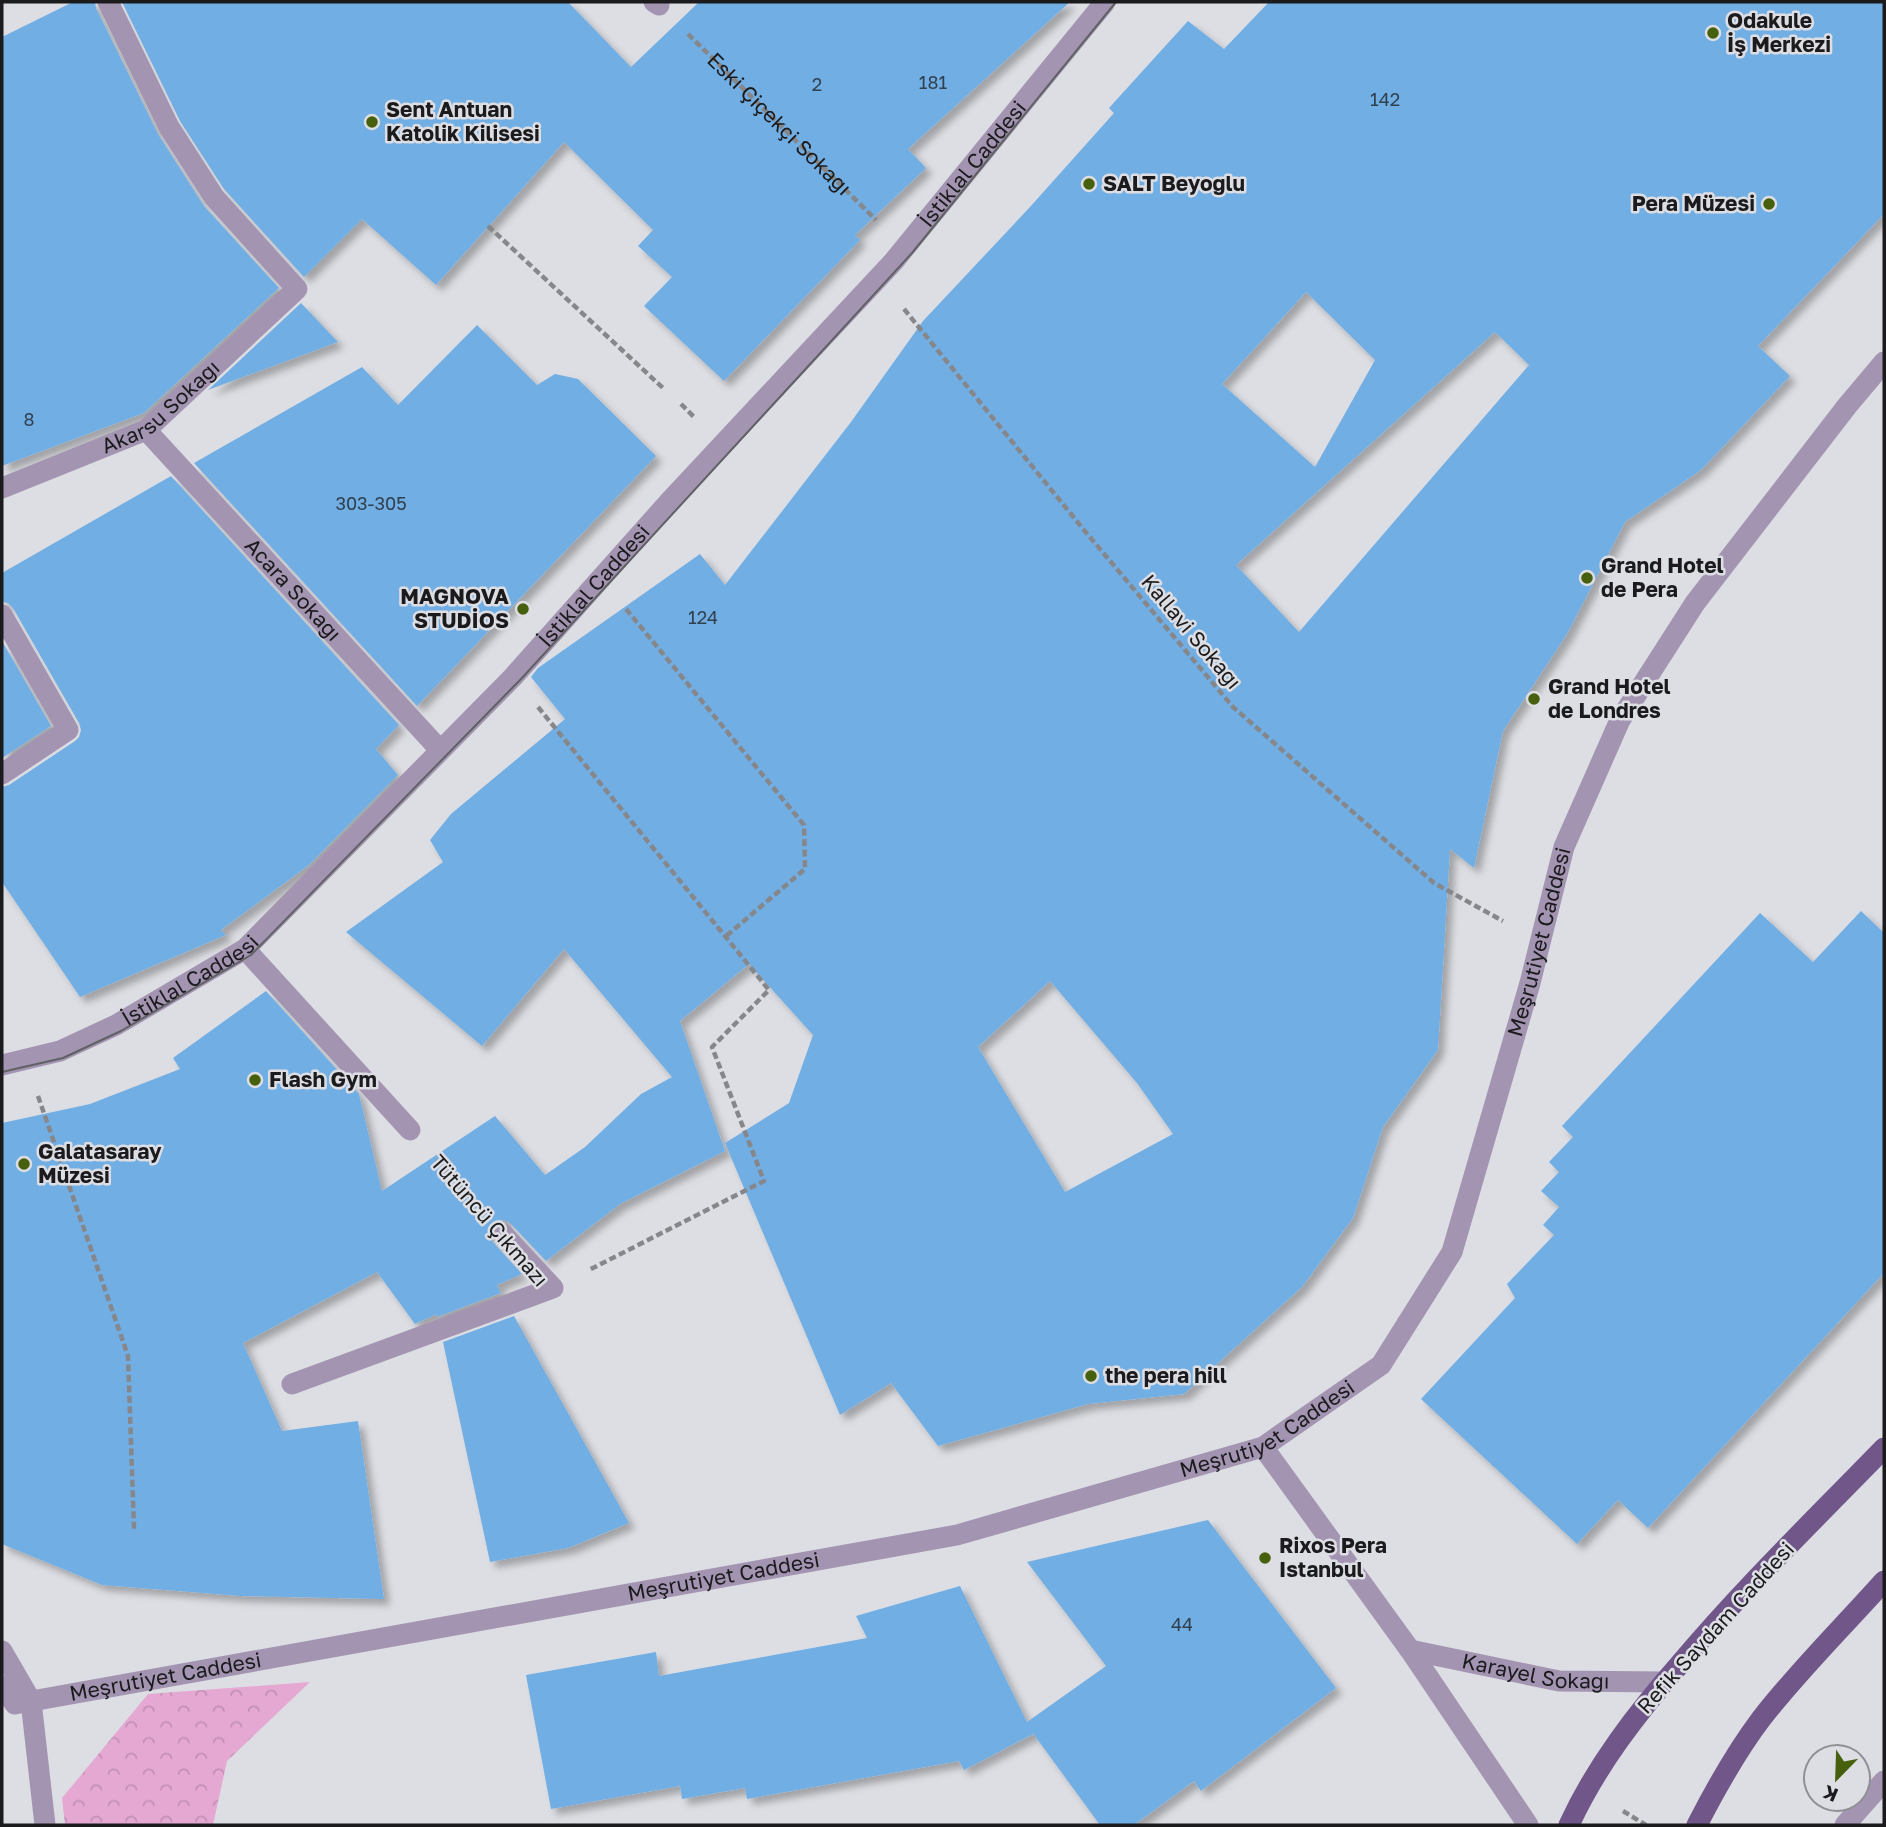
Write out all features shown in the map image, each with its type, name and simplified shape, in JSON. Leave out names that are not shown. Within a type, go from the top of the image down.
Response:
[{"type":"main road","name":"Refik Saydam Caddesi","points":[[1569,1825],[1614,1747],[1664,1682],[1719,1617],[1884,1448]]},
{"type":"main road","points":[[1697,1825],[1741,1746],[1762,1718],[1884,1581]]},
{"type":"street","name":"Akarsu Sokağı","points":[[2,488],[146,429],[297,289],[214,197],[169,127],[108,2]]},
{"type":"street","name":"İstiklal Caddesi","points":[[2,1065],[60,1051],[116,1025],[245,949],[513,677],[597,581],[878,277],[1105,2]]},
{"type":"street","name":"Meşrutiyet Caddesi","points":[[31,1701],[957,1535],[1263,1447],[1381,1364],[1452,1252],[1541,942],[1564,847],[1620,720],[1695,603],[1884,362]]},
{"type":"street","name":"Acara Sokağı","points":[[146,429],[440,750]]},
{"type":"street","points":[[2,615],[68,730],[2,774]]},
{"type":"street","points":[[245,949],[410,1130]]},
{"type":"street","name":"Tütüncü Çıkmazı","points":[[292,1384],[553,1288],[502,1233]]},
{"type":"street","name":"Karayel Sokağı","points":[[1263,1447],[1409,1650],[1528,1825]]},
{"type":"street","name":"Karayel Sokağı","points":[[1409,1650],[1559,1681],[1664,1682]]},
{"type":"street","points":[[2,1651],[31,1701],[45,1825]]},
{"type":"street","points":[[2,1686],[15,1704],[31,1701]]},
{"type":"street","points":[[1845,1825],[1884,1781]]},
{"type":"path","name":"Eski Çiçekçi Sokağı","points":[[657,3],[904,248]]},
{"type":"path","points":[[488,226],[663,387]]},
{"type":"path","name":"Kallavi Sokağı","points":[[878,277],[1084,530],[1233,707],[1434,883],[1541,942]]},
{"type":"path","points":[[597,581],[618,601],[804,825],[806,869],[724,937]]},
{"type":"path","points":[[513,677],[769,990],[712,1047],[764,1181],[553,1288]]},
{"type":"path","points":[[25,1059],[128,1356],[134,1529]]},
{"type":"path","name":"Tütüncü Çıkmazı","points":[[410,1130],[502,1233]]},
{"type":"green space","points":[[310,1682],[227,1761],[213,1825],[65,1825],[62,1798],[148,1694]]},
{"type":"building","points":[[73,2],[95,2],[158,134],[204,206],[279,288],[144,413],[2,466],[2,37]]},
{"type":"building","points":[[122,2],[568,2],[631,67],[699,2],[1070,2],[908,149],[926,168],[855,235],[860,240],[724,381],[644,306],[672,277],[638,246],[653,230],[564,142],[436,285],[362,219],[304,277],[224,189],[180,121]]},
{"type":"building","points":[[1269,2],[1884,2],[1884,214],[1758,346],[1790,376],[1701,470],[1625,522],[1567,634],[1503,731],[1474,868],[1450,849],[1438,1050],[1383,1127],[1353,1218],[1302,1287],[1184,1394],[1088,1404],[938,1446],[891,1383],[840,1415],[725,1143],[789,1103],[813,1035],[749,964],[680,1021],[725,1151],[620,1204],[546,1261],[507,1221],[494,1223],[489,1230],[489,1237],[522,1274],[497,1285],[501,1293],[415,1324],[377,1272],[243,1343],[282,1431],[358,1421],[384,1599],[241,1596],[102,1585],[2,1544],[2,1123],[90,1104],[180,1069],[173,1058],[266,991],[359,1094],[382,1191],[495,1116],[545,1175],[585,1147],[641,1094],[672,1077],[564,949],[482,1046],[346,932],[443,862],[430,840],[451,814],[565,719],[531,677],[538,668],[700,554],[725,585],[851,422],[923,321],[1114,113],[1109,108],[1188,21],[1224,49]],"holes":[[[1306,292],[1375,360],[1315,467],[1222,384]],[[1495,332],[1529,365],[1299,632],[1236,565]],[[1050,981],[1137,1083],[1173,1134],[1065,1192],[978,1047]]]},
{"type":"building","points":[[301,303],[338,342],[208,390]]},
{"type":"building","points":[[477,325],[537,385],[555,374],[578,379],[656,456],[417,706],[194,463],[362,367],[398,405]]},
{"type":"building","points":[[171,476],[399,725],[376,749],[398,775],[309,865],[221,930],[226,935],[80,997],[2,882],[2,787],[75,741],[81,730],[13,608],[2,602],[2,573]]},
{"type":"building","points":[[2,641],[51,726],[2,758]]},
{"type":"building","points":[[1861,911],[1884,933],[1884,1273],[1648,1528],[1618,1500],[1577,1544],[1421,1399],[1515,1298],[1507,1284],[1554,1235],[1543,1225],[1559,1207],[1541,1191],[1559,1172],[1549,1162],[1573,1137],[1562,1126],[1760,913],[1813,962]]},
{"type":"building","points":[[514,1316],[629,1523],[568,1548],[490,1562],[443,1342]]},
{"type":"building","points":[[1208,1520],[1336,1688],[1201,1791],[1194,1781],[1134,1825],[1100,1825],[1032,1732],[1033,1734],[964,1770],[959,1761],[747,1799],[745,1788],[682,1799],[680,1786],[551,1809],[526,1675],[656,1652],[659,1676],[867,1638],[856,1616],[960,1586],[1027,1722],[1106,1666],[1027,1562]]},
{"type":"tram line","points":[[2,1072],[63,1058],[121,1031],[251,955],[521,679],[912,253],[1116,2]]},
{"type":"place","name":"Odakule İş Merkezi","points":[[1713,33]]},
{"type":"place","name":"Sent Antuan Katolik Kilisesi","points":[[372,122]]},
{"type":"place","name":"SALT Beyoğlu","points":[[1089,184]]},
{"type":"place","name":"Pera Müzesi","points":[[1769,204]]},
{"type":"place","name":"Grand Hotel de Pera","points":[[1587,578]]},
{"type":"place","name":"MAGNOVA STUDİOS","points":[[523,609]]},
{"type":"place","name":"Grand Hotel de Londres","points":[[1534,699]]},
{"type":"place","name":"Flash Gym","points":[[255,1080]]},
{"type":"place","name":"Galatasaray Müzesi","points":[[24,1164]]},
{"type":"place","name":"the pera hill","points":[[1091,1376]]},
{"type":"place","name":"Rixos Pera Istanbul","points":[[1265,1558]]}]
